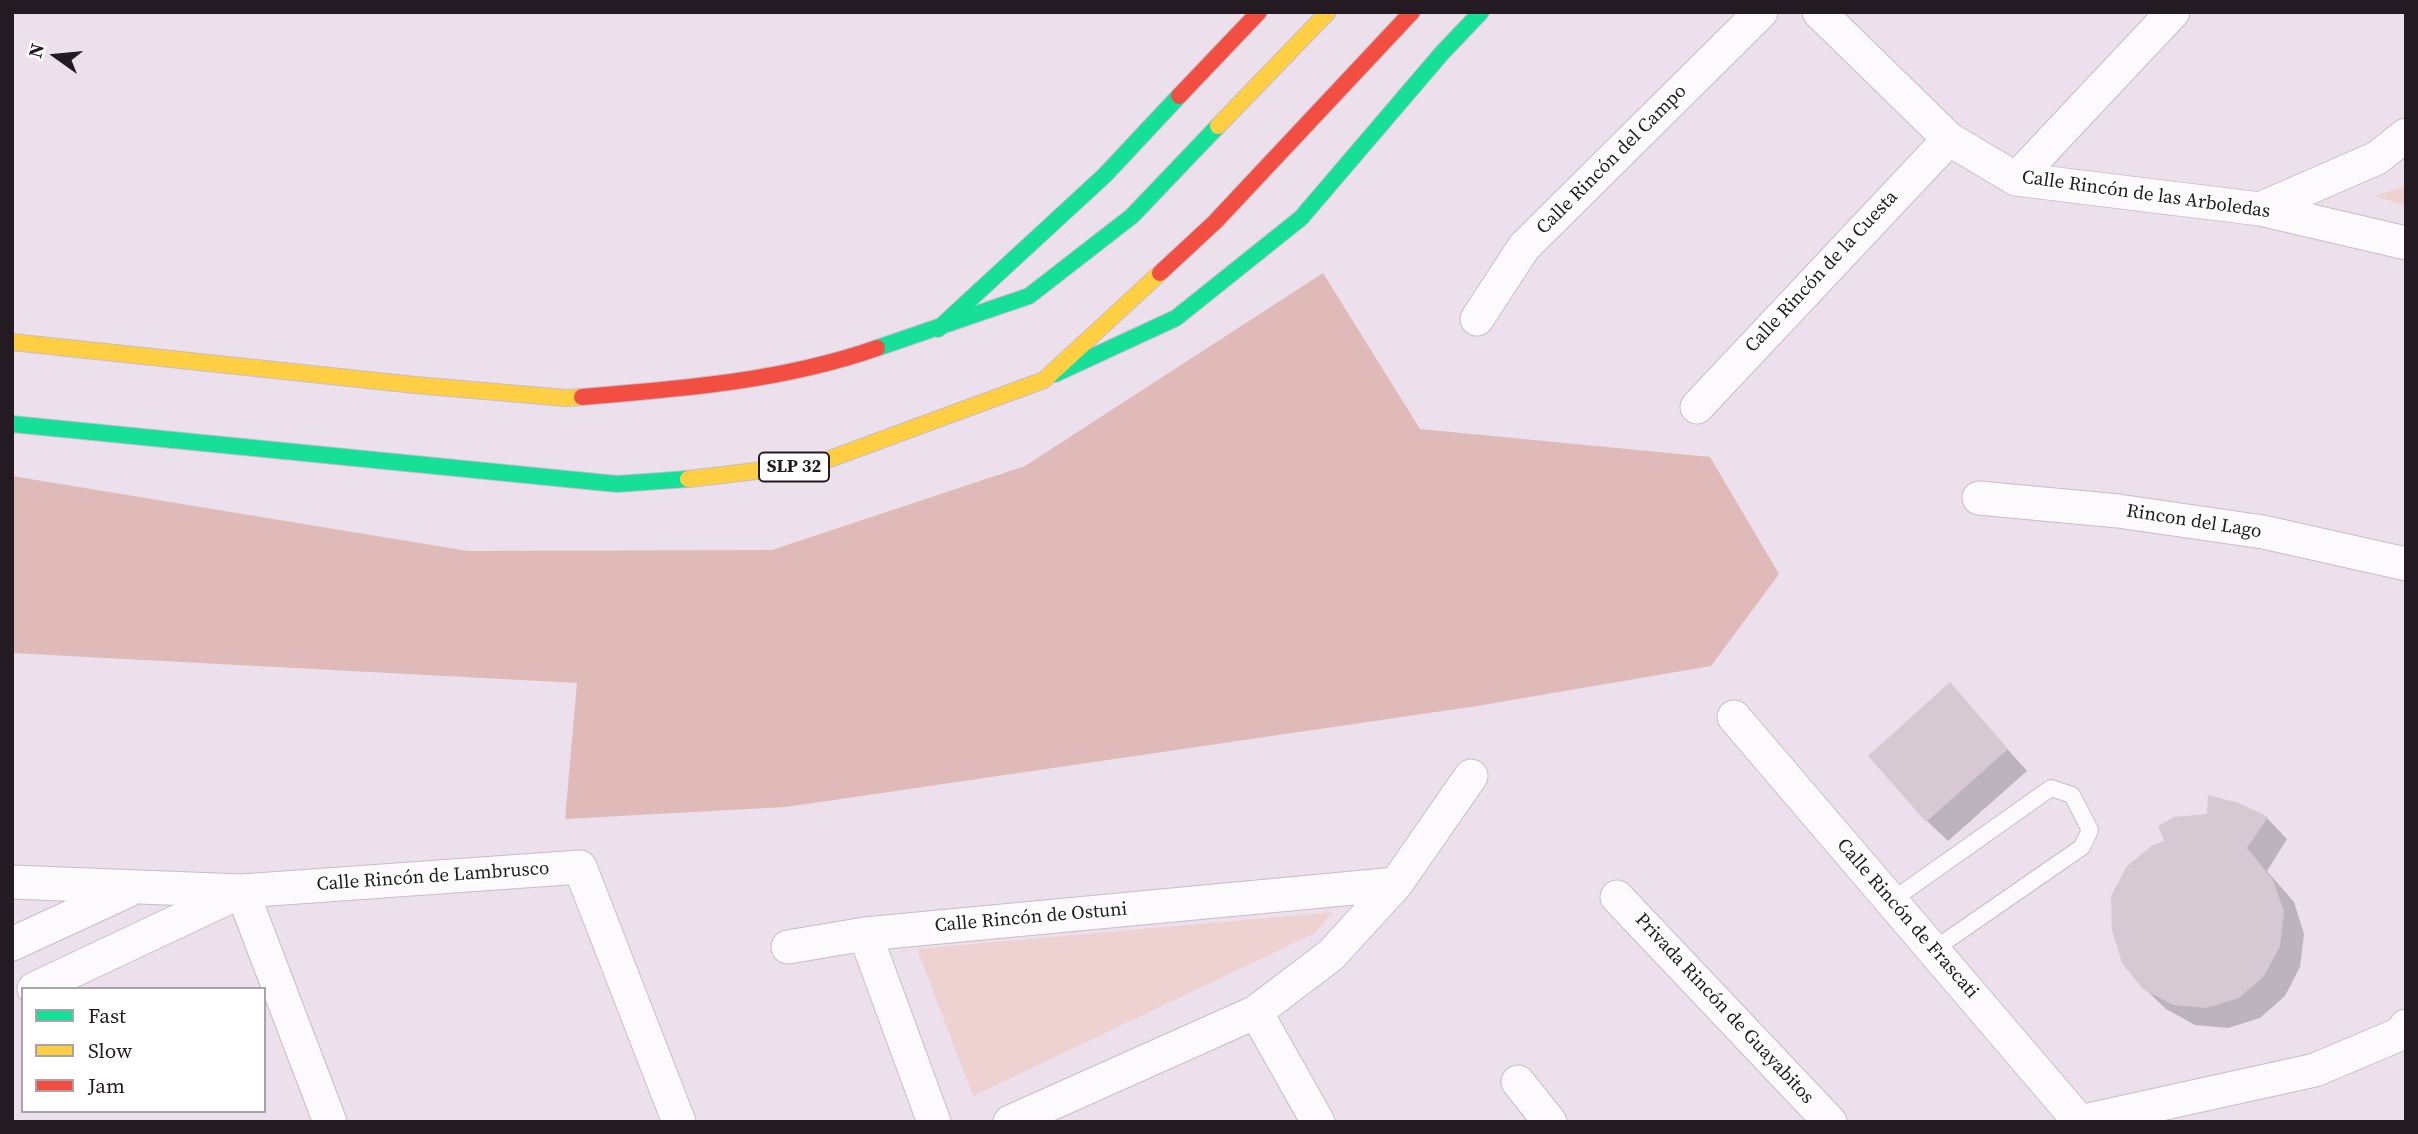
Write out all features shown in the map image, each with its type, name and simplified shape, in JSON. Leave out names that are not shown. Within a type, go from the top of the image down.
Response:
[{"type":"main road","points":[[939,328],[1105,175],[1259,12]]},
{"type":"main road","points":[[12,342],[415,385],[566,398],[697,388],[841,361],[1029,296],[1132,216],[1328,12]]},
{"type":"main road","name":"SLP 32","points":[[12,424],[617,484],[701,478],[816,464],[1044,380],[1215,222],[1412,12]]},
{"type":"main road","points":[[1044,380],[1176,318],[1301,218],[1442,52],[1481,12]]},
{"type":"street","name":"Calle Rincón del Campo","points":[[1478,318],[1524,247],[1761,12]]},
{"type":"street","name":"Calle Rincón de las Arboledas","points":[[1819,12],[1949,139],[2016,179],[2260,209],[2406,243]]},
{"type":"street","points":[[2016,179],[2173,12]]},
{"type":"street","points":[[2260,209],[2377,158],[2406,135]]},
{"type":"street","name":"Calle Rincón de la Cuesta","points":[[1697,407],[1949,139]]},
{"type":"street","name":"Rincon del Lago","points":[[1979,498],[2118,511],[2263,532],[2406,564]]},
{"type":"street","name":"Calle Rincón de Frascati","points":[[1734,717],[2080,1122]]},
{"type":"street","points":[[1010,1122],[1256,1012],[1331,956],[1396,884],[1471,776]]},
{"type":"street","name":"Calle Rincón de Lambrusco","points":[[12,882],[242,891],[580,867],[679,1122]]},
{"type":"street","name":"Calle Rincón de Ostuni","points":[[788,947],[865,934],[1396,884]]},
{"type":"street","points":[[12,944],[132,888]]},
{"type":"street","points":[[38,987],[242,891],[330,1122]]},
{"type":"street","name":"Privada Rincón de Guayabitos","points":[[1617,897],[1830,1122]]},
{"type":"street","points":[[865,934],[934,1122]]},
{"type":"street","points":[[1256,1012],[1318,1122]]},
{"type":"street","points":[[2080,1122],[2315,1070],[2404,1035]]},
{"type":"street","points":[[1518,1082],[1550,1122]]},
{"type":"lane","points":[[1891,901],[2051,788],[2072,795],[2090,830],[2082,847],[1933,950]]},
{"type":"shaded area","points":[[2406,186],[2406,206],[2374,196]]},
{"type":"shaded area","points":[[1323,273],[1420,429],[1710,457],[1779,574],[1711,666],[1477,706],[786,807],[565,819],[577,683],[12,653],[12,476],[468,551],[772,550],[1025,466]]},
{"type":"shaded area","points":[[1333,912],[1315,933],[973,1096],[917,949]]},
{"type":"building","points":[[1950,682],[2008,749],[1926,822],[1868,756]]},
{"type":"building","points":[[2208,795],[2239,803],[2268,817],[2247,848],[2273,880],[2284,912],[2280,946],[2264,976],[2239,998],[2206,1008],[2173,1005],[2143,989],[2122,963],[2112,930],[2111,896],[2127,866],[2153,845],[2164,841],[2158,826],[2174,817],[2207,814]]},
{"type":"traffic: fast","points":[[1055,374],[1176,318],[1301,218],[1442,53],[1481,12]]},
{"type":"traffic: fast","points":[[938,329],[1105,175],[1179,96]]},
{"type":"traffic: fast","points":[[877,348],[1029,296],[1132,216],[1218,126]]},
{"type":"traffic: fast","points":[[12,424],[617,484],[688,479]]},
{"type":"traffic: slow","points":[[1218,126],[1328,12]]},
{"type":"traffic: slow","points":[[688,479],[816,464],[1044,380],[1160,273]]},
{"type":"traffic: slow","points":[[12,342],[415,385],[566,398],[582,397]]},
{"type":"traffic: jam","points":[[1179,96],[1259,12]]},
{"type":"traffic: jam","points":[[1160,273],[1215,222],[1412,12]]},
{"type":"traffic: jam","points":[[582,397],[694,387],[768,376],[877,348]]}]
